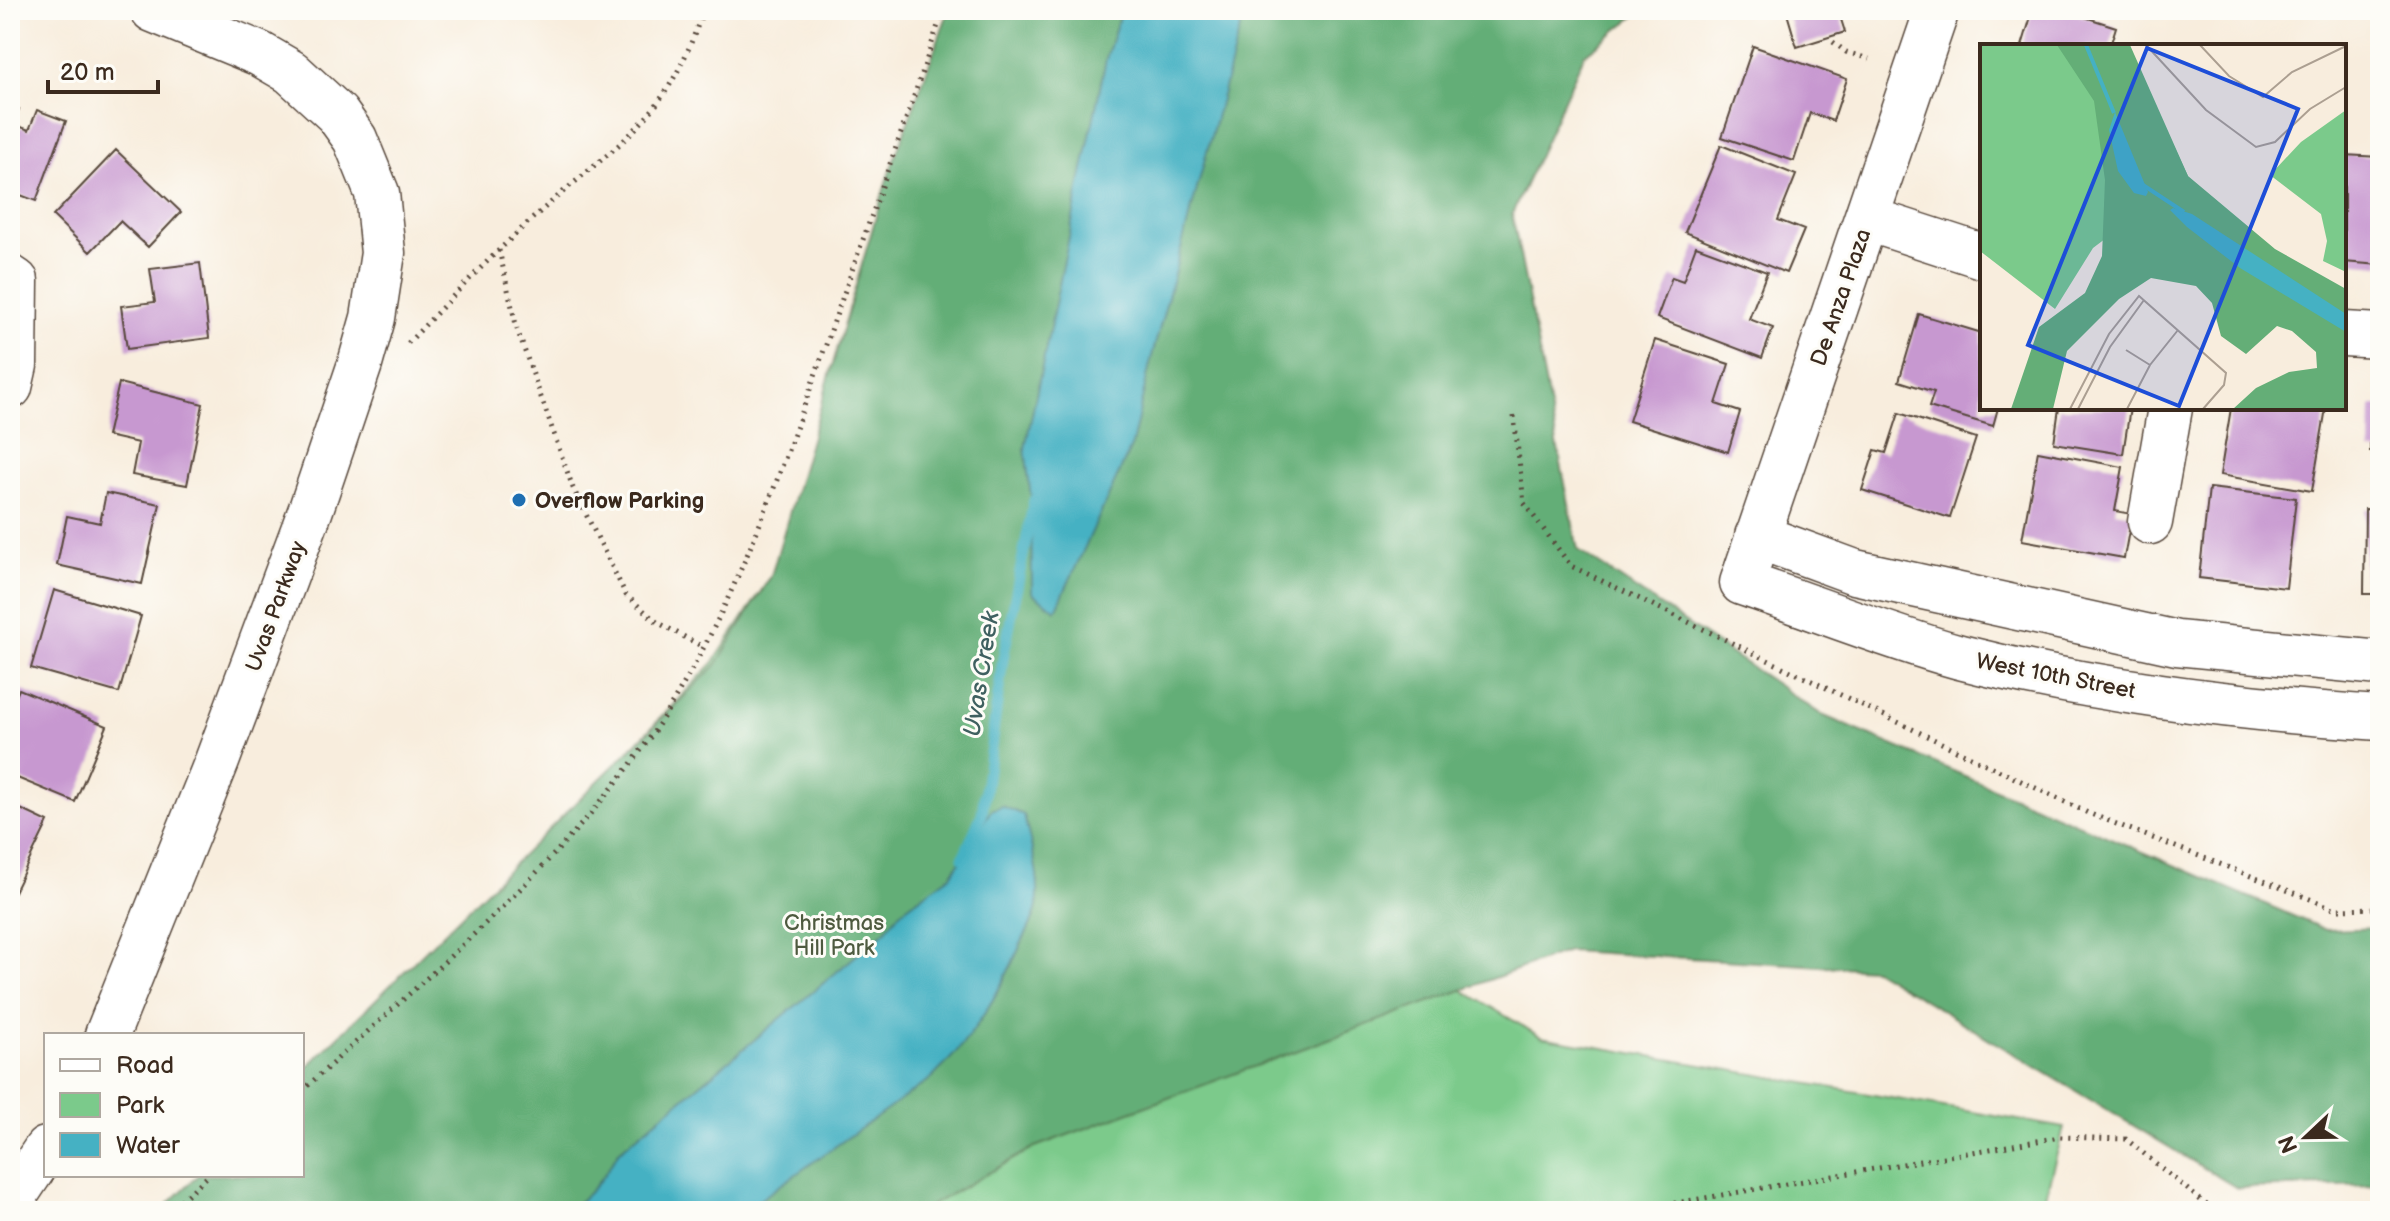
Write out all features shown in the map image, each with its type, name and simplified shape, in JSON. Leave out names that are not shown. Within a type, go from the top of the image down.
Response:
[{"type":"street","name":"Uvas Parkway","points":[[108,1033],[264,636],[360,364],[373,318],[383,253],[377,193],[368,165],[337,114],[291,72],[260,54],[153,10]]},
{"type":"street","name":"De Anza Plaza","points":[[1742,583],[1937,10]]},
{"type":"street","points":[[1868,219],[1980,255]]},
{"type":"street","points":[[10,387],[15,365],[13,279]]},
{"type":"street","points":[[2346,334],[2380,336]]},
{"type":"street","points":[[2150,522],[2170,410]]},
{"type":"street","points":[[1757,536],[1855,572],[2177,643],[2380,663]]},
{"type":"street","name":"West 10th Street","points":[[1742,583],[1959,656],[2087,684],[2261,710],[2380,718]]},
{"type":"street","points":[[10,1203],[44,1152]]},
{"type":"path","points":[[401,351],[499,249],[613,153],[655,110],[675,79],[703,10]]},
{"type":"path","points":[[304,1089],[541,868],[627,770],[669,708],[736,583],[794,434],[943,10]]},
{"type":"path","points":[[1833,42],[1846,52],[1869,59]]},
{"type":"path","points":[[499,249],[517,329],[573,488],[626,595],[657,622],[703,647]]},
{"type":"path","points":[[1514,416],[1524,503],[1571,566],[2088,813],[2336,909],[2380,908]]},
{"type":"path","points":[[1652,1211],[1673,1203],[2060,1137],[2126,1139],[2214,1211]]},
{"type":"path","points":[[169,1211],[207,1177]]},
{"type":"green space","points":[[949,10],[1643,10],[1584,55],[1512,214],[1578,550],[1822,715],[2326,930],[2380,928],[2380,1185],[2237,1188],[1873,969],[1568,951],[1035,1147],[921,1211],[161,1211],[196,1177],[304,1177],[304,1070],[716,665],[771,576],[886,182]]},
{"type":"green space","name":"Christmas Hill Park","points":[[771,576],[1541,1037],[2064,1128],[2041,1211],[188,1211],[304,1177],[304,1090],[713,663]]},
{"type":"water","points":[[1121,10],[1245,10],[1150,364],[1132,445],[1056,610],[1032,593],[1031,499],[1025,448],[1106,59]]},
{"type":"water","points":[[1002,806],[1024,815],[1037,872],[1036,910],[1005,978],[984,1014],[932,1078],[744,1211],[567,1211],[597,1184],[619,1151],[885,931],[900,912],[952,874],[991,810]]},
{"type":"building","points":[[1786,10],[1838,10],[1845,32],[1797,47]]},
{"type":"building","points":[[2033,10],[2063,10],[2116,27],[2111,44],[2023,44]]},
{"type":"building","points":[[1753,46],[1847,79],[1833,121],[1810,113],[1794,161],[1722,137]]},
{"type":"building","points":[[10,106],[19,109],[13,124],[29,130],[37,110],[66,121],[36,201],[10,191]]},
{"type":"building","points":[[1721,145],[1796,175],[1778,220],[1804,230],[1786,273],[1685,232]]},
{"type":"building","points":[[116,150],[181,212],[148,247],[120,221],[90,252],[53,216]]},
{"type":"building","points":[[2346,155],[2380,157],[2380,265],[2346,262]]},
{"type":"building","points":[[1696,246],[1767,272],[1749,319],[1773,328],[1762,358],[1657,318],[1672,277],[1683,281]]},
{"type":"building","points":[[200,263],[209,338],[127,349],[121,306],[155,302],[150,269]]},
{"type":"building","points":[[1919,314],[1980,332],[1980,410],[1997,410],[1993,426],[1929,407],[1934,392],[1899,381]]},
{"type":"building","points":[[1655,340],[1729,364],[1716,404],[1740,412],[1728,452],[1629,421]]},
{"type":"building","points":[[119,383],[203,404],[187,485],[132,475],[138,443],[107,436]]},
{"type":"building","points":[[2371,406],[2380,406],[2380,452],[2370,451]]},
{"type":"building","points":[[2059,410],[2130,410],[2123,454],[2054,443]]},
{"type":"building","points":[[2231,410],[2326,410],[2312,491],[2220,475]]},
{"type":"building","points":[[1899,413],[1976,438],[1950,518],[1862,490],[1875,450],[1886,453]]},
{"type":"building","points":[[2038,451],[2123,467],[2115,511],[2132,514],[2124,558],[2022,540]]},
{"type":"building","points":[[2209,488],[2296,498],[2286,588],[2199,578]]},
{"type":"building","points":[[106,493],[160,504],[142,584],[57,565],[67,516],[100,523]]},
{"type":"building","points":[[2365,509],[2380,510],[2380,594],[2364,594]]},
{"type":"building","points":[[54,590],[141,616],[119,693],[31,668]]},
{"type":"building","points":[[19,689],[107,726],[75,802],[10,775],[10,711]]},
{"type":"building","points":[[10,804],[48,822],[12,896],[10,895]]},
{"type":"waterway","name":"Uvas Creek","points":[[963,858],[982,814],[1003,659],[1034,500]]},
{"type":"place","name":"Overflow Parking","points":[[519,500]]}]
